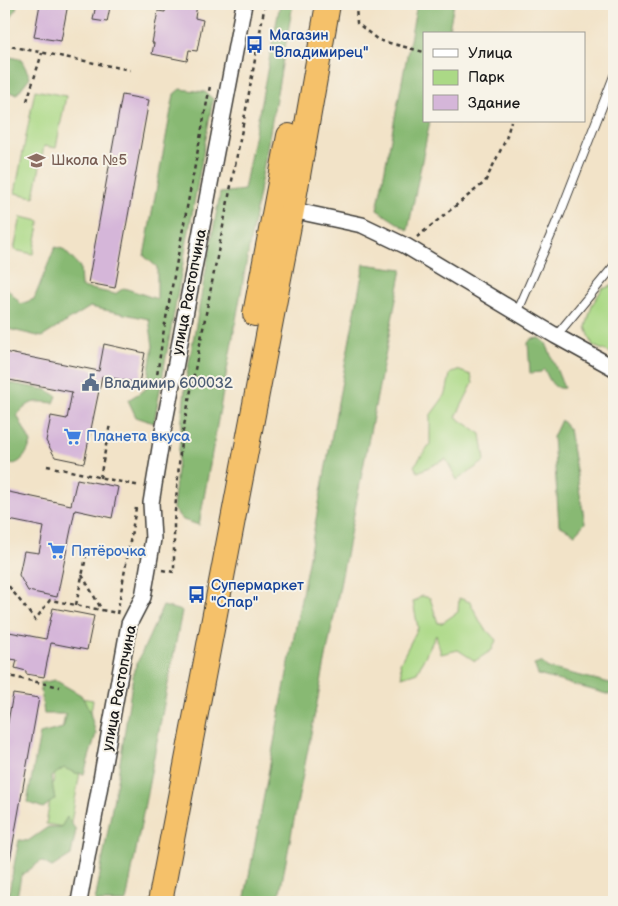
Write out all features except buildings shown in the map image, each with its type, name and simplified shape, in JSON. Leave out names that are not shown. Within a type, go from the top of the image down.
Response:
[{"type":"highway","points":[[145,902],[313,4]]},
{"type":"highway","points":[[160,902],[292,210],[328,4]]},
{"type":"street","name":"улица Растопчина","points":[[79,902],[129,624],[143,597],[153,539],[151,503],[153,489],[244,4]]},
{"type":"street","points":[[292,210],[362,225],[406,246],[556,336],[614,368]]},
{"type":"lane","points":[[517,313],[560,214],[614,76]]},
{"type":"lane","points":[[556,336],[614,266]]},
{"type":"path","points":[[174,572],[174,523],[181,441],[265,4]]},
{"type":"path","points":[[356,4],[357,23],[378,40],[423,52]]},
{"type":"path","points":[[4,45],[130,70]]},
{"type":"path","points":[[27,101],[42,53]]},
{"type":"path","points":[[406,246],[485,182],[506,139],[511,122]]},
{"type":"path","points":[[100,478],[110,424]]},
{"type":"path","points":[[47,466],[153,489]]},
{"type":"path","points":[[76,605],[86,557]]},
{"type":"path","points":[[82,575],[102,610]]},
{"type":"path","points":[[4,580],[35,620],[50,600],[133,616]]},
{"type":"path","points":[[4,675],[60,687]]},
{"type":"green space","points":[[4,4],[17,4],[4,31]]},
{"type":"green space","points":[[280,4],[293,4],[199,525],[183,520],[173,509],[186,379],[220,193],[244,190]]},
{"type":"green space","points":[[417,4],[454,4],[448,32],[423,32],[423,122],[430,122],[408,230],[377,210]]},
{"type":"green space","points":[[4,56],[21,59],[30,77],[17,94],[4,91]]},
{"type":"green space","points":[[180,89],[205,92],[213,99],[154,423],[136,417],[128,400],[146,389],[153,346],[149,319],[90,307],[42,337],[4,328],[4,285],[21,304],[34,299],[55,247],[63,249],[80,267],[81,287],[115,294],[124,288],[157,299],[157,267],[144,256],[174,94]]},
{"type":"green space","points":[[35,90],[66,96],[56,148],[44,146],[34,197],[15,193]]},
{"type":"green space","points":[[21,217],[40,221],[33,254],[14,250]]},
{"type":"green space","points":[[364,264],[402,269],[278,902],[244,902]]},
{"type":"green space","points":[[614,285],[614,354],[593,346],[586,327],[592,305],[602,289]]},
{"type":"green space","points":[[540,338],[546,343],[564,388],[554,385],[544,369],[541,372],[530,373],[528,343],[531,339]]},
{"type":"green space","points":[[457,370],[471,375],[473,383],[456,417],[481,434],[485,461],[457,480],[446,459],[418,472],[414,466],[430,444],[430,416],[446,394],[450,374]]},
{"type":"green space","points":[[4,382],[47,390],[57,396],[54,403],[41,402],[29,404],[17,415],[31,443],[22,460],[15,464],[4,464]]},
{"type":"green space","points":[[561,420],[569,429],[585,523],[575,534],[559,525],[553,437]]},
{"type":"green space","points":[[422,596],[430,598],[438,623],[442,623],[458,612],[459,598],[470,602],[482,625],[496,640],[492,650],[475,661],[458,650],[441,654],[436,635],[417,672],[402,677],[400,663],[418,628],[413,602]]},
{"type":"green space","points":[[163,606],[182,611],[126,902],[95,902],[119,769],[134,670]]},
{"type":"green space","points":[[541,662],[548,668],[614,684],[614,696],[538,675],[534,664]]},
{"type":"green space","points":[[55,680],[81,695],[89,709],[96,734],[84,774],[75,773],[64,768],[51,777],[55,799],[43,808],[27,802],[40,734],[63,728],[67,714],[44,714],[40,683]]},
{"type":"green space","points":[[68,696],[93,700],[70,828],[46,824]]},
{"type":"green space","points":[[67,817],[76,830],[71,855],[52,867],[41,861],[21,876],[16,902],[7,902],[19,840],[28,841],[48,827],[61,827]]},
{"type":"place","name":"Магазин \"Владимирец\"","points":[[255,44]]},
{"type":"place","name":"Школа №5","points":[[37,160]]},
{"type":"place","name":"Владимир 600032","points":[[90,383]]},
{"type":"place","name":"Планета вкуса","points":[[72,436]]},
{"type":"place","name":"Пятёрочка","points":[[57,551]]},
{"type":"place","name":"Супермаркет \"Спар\"","points":[[197,594]]}]
